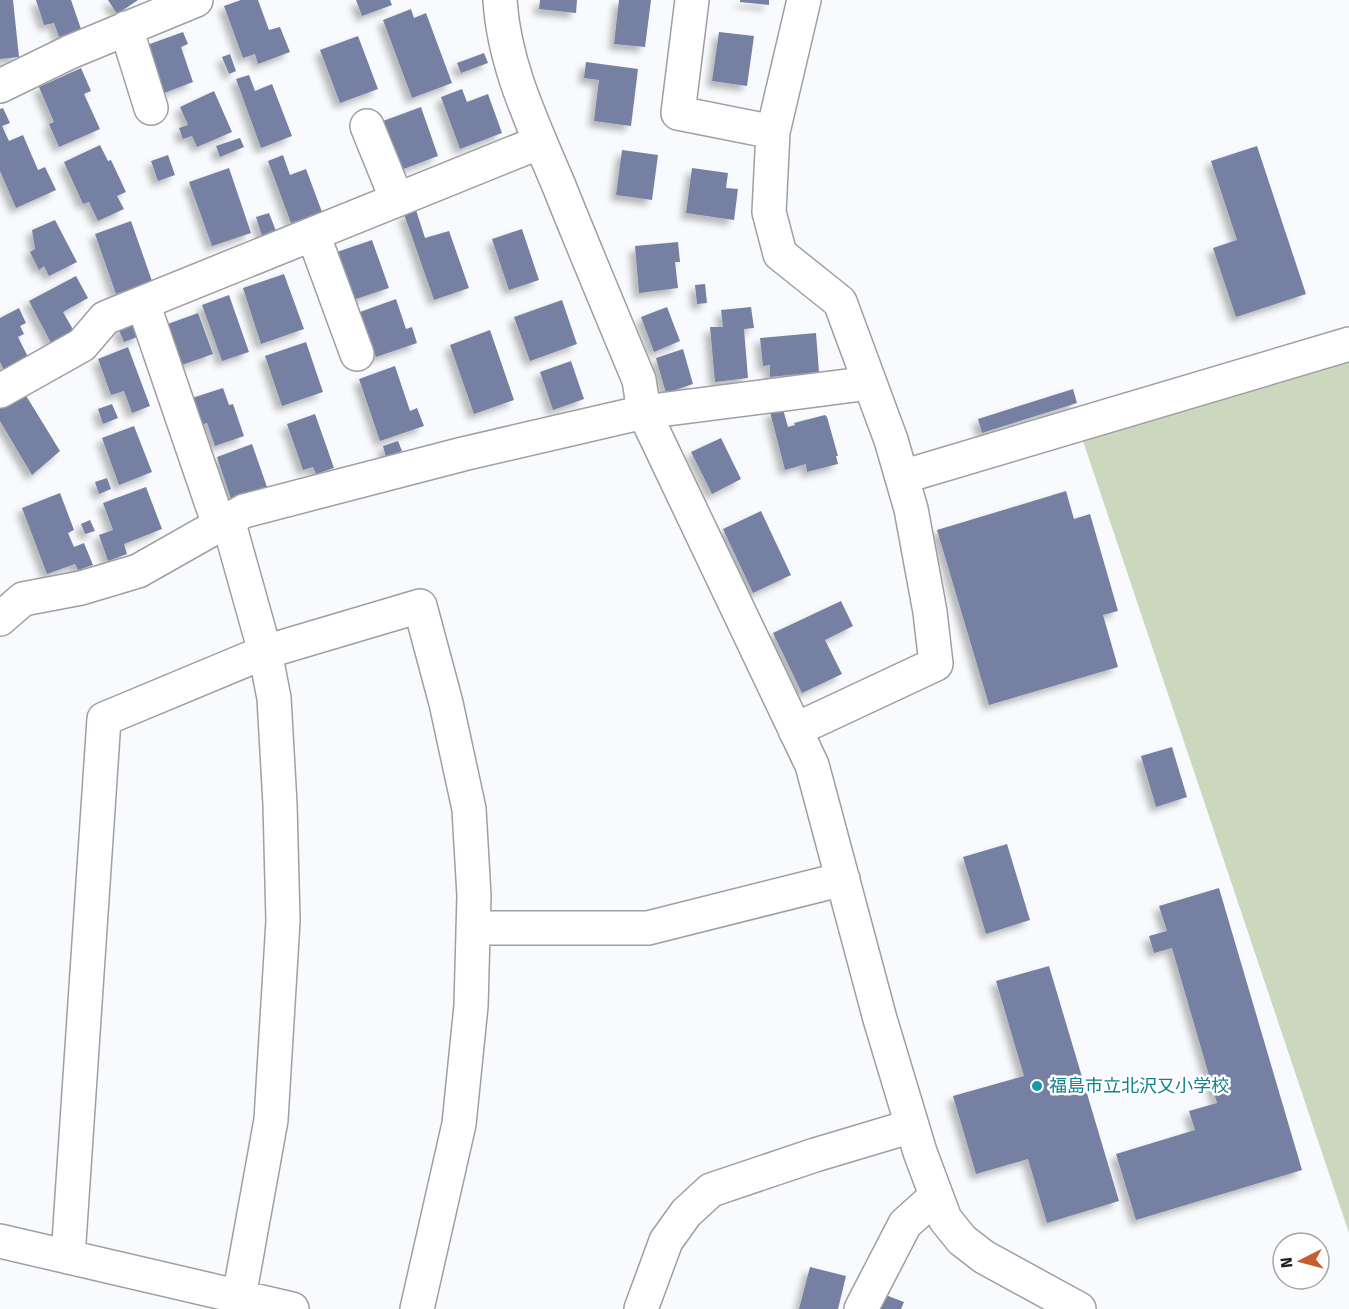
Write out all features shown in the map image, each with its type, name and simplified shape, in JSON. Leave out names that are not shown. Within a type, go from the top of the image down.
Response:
[{"type":"street","points":[[500,0],[502,28],[510,64],[639,380],[644,412],[812,765],[880,1019],[912,1126],[945,1219],[962,1240],[984,1257],[1079,1309]]},
{"type":"street","points":[[692,0],[678,113],[773,132]]},
{"type":"street","points":[[795,730],[936,664],[930,612],[911,509],[891,440],[840,302],[780,254],[770,212],[773,132],[804,0]]},
{"type":"street","points":[[0,86],[70,52],[188,2]]},
{"type":"street","points":[[126,28],[151,108]]},
{"type":"street","points":[[367,126],[397,200]]},
{"type":"street","points":[[0,391],[82,345],[105,318],[540,142]]},
{"type":"street","points":[[313,234],[357,354]]},
{"type":"street","points":[[143,303],[224,523],[265,652],[274,698],[283,921],[271,1120],[239,1297]]},
{"type":"street","points":[[902,477],[1349,344]]},
{"type":"street","points":[[0,619],[23,599],[81,588],[138,572],[244,511],[463,454],[644,412],[870,383]]},
{"type":"street","points":[[68,1257],[104,719],[265,652],[420,606],[446,703],[469,809],[474,896],[471,1006],[459,1124],[417,1309]]},
{"type":"street","points":[[473,928],[648,928],[843,879]]},
{"type":"street","points":[[641,1309],[666,1241],[686,1213],[711,1190],[912,1126]]},
{"type":"street","points":[[861,1309],[905,1224],[936,1196]]},
{"type":"street","points":[[0,1241],[292,1309]]},
{"type":"green space","points":[[1349,355],[1349,1233],[1083,441]]},
{"type":"building","points":[[0,0],[13,0],[19,57],[0,59]]},
{"type":"building","points":[[36,0],[71,0],[81,29],[59,37],[54,23],[44,25]]},
{"type":"building","points":[[108,0],[138,0],[117,14]]},
{"type":"building","points":[[241,0],[258,0],[269,30],[280,27],[290,52],[258,64],[255,54],[243,58],[224,6]]},
{"type":"building","points":[[356,0],[390,0],[392,5],[362,16]]},
{"type":"building","points":[[540,0],[577,0],[576,13],[539,9]]},
{"type":"building","points":[[619,0],[651,0],[645,47],[614,44]]},
{"type":"building","points":[[740,0],[769,0],[769,5],[740,2]]},
{"type":"building","points":[[411,9],[414,18],[426,13],[452,83],[412,98],[383,20]]},
{"type":"building","points":[[183,32],[188,44],[181,47],[193,82],[164,93],[147,45]]},
{"type":"building","points":[[719,32],[754,36],[747,86],[712,81]]},
{"type":"building","points":[[358,36],[378,89],[340,103],[320,50]]},
{"type":"building","points":[[484,53],[488,63],[461,73],[457,63]]},
{"type":"building","points":[[230,54],[236,71],[229,74],[222,57]]},
{"type":"building","points":[[586,62],[638,69],[631,126],[594,121],[599,80],[584,78]]},
{"type":"building","points":[[81,68],[91,91],[84,94],[100,129],[59,147],[49,124],[54,122],[39,87]]},
{"type":"building","points":[[249,75],[255,91],[272,84],[292,136],[261,148],[236,79]]},
{"type":"building","points":[[462,89],[467,102],[488,94],[502,133],[460,149],[441,97]]},
{"type":"building","points":[[214,91],[232,132],[197,147],[192,136],[183,139],[179,128],[188,125],[180,107]]},
{"type":"building","points":[[421,107],[438,156],[401,170],[383,121]]},
{"type":"building","points":[[3,108],[10,123],[2,126],[9,141],[23,135],[38,170],[45,167],[56,190],[16,208],[0,171],[0,109]]},
{"type":"building","points":[[240,138],[244,147],[220,157],[216,146]]},
{"type":"building","points":[[100,145],[108,161],[111,160],[126,192],[117,196],[124,209],[98,221],[89,202],[83,204],[64,162]]},
{"type":"building","points":[[1257,146],[1306,294],[1236,317],[1213,248],[1237,240],[1211,161]]},
{"type":"building","points":[[622,150],[658,155],[652,200],[616,195]]},
{"type":"building","points":[[168,155],[175,175],[158,181],[151,161]]},
{"type":"building","points":[[283,155],[290,175],[306,169],[322,212],[291,223],[268,161]]},
{"type":"building","points":[[229,168],[251,233],[212,246],[189,182]]},
{"type":"building","points":[[692,168],[728,173],[726,188],[738,189],[734,220],[686,213]]},
{"type":"building","points":[[416,210],[425,238],[449,231],[469,288],[434,300],[404,214]]},
{"type":"building","points":[[269,213],[276,231],[262,236],[256,217]]},
{"type":"building","points":[[55,220],[77,262],[49,276],[44,266],[39,270],[30,252],[35,249],[32,230]]},
{"type":"building","points":[[131,221],[152,281],[116,294],[95,234]]},
{"type":"building","points":[[522,229],[539,280],[509,290],[492,239]]},
{"type":"building","points":[[372,240],[389,288],[353,300],[337,252]]},
{"type":"building","points":[[678,242],[680,262],[675,262],[678,288],[639,293],[635,246]]},
{"type":"building","points":[[284,274],[304,329],[261,344],[243,288]]},
{"type":"building","points":[[76,276],[88,298],[63,312],[75,333],[52,345],[29,301]]},
{"type":"building","points":[[705,284],[707,303],[697,304],[695,285]]},
{"type":"building","points":[[229,295],[249,352],[222,361],[202,305]]},
{"type":"building","points":[[396,299],[406,329],[412,327],[417,343],[376,357],[360,312]]},
{"type":"building","points":[[562,300],[577,344],[530,361],[514,317]]},
{"type":"building","points":[[667,307],[680,341],[654,352],[641,317]]},
{"type":"building","points":[[751,307],[754,328],[744,329],[748,378],[715,382],[710,327],[723,327],[721,310]]},
{"type":"building","points":[[19,308],[26,323],[20,326],[24,334],[18,337],[28,357],[4,370],[0,362],[0,318]]},
{"type":"building","points":[[198,313],[213,354],[179,366],[165,325]]},
{"type":"building","points":[[135,322],[140,336],[124,342],[118,328]]},
{"type":"building","points":[[490,330],[514,400],[474,414],[450,345]]},
{"type":"building","points":[[816,333],[819,372],[770,377],[770,365],[763,366],[760,338]]},
{"type":"building","points":[[306,342],[323,392],[282,406],[265,356]]},
{"type":"building","points":[[128,347],[150,406],[132,413],[124,391],[111,395],[98,359]]},
{"type":"building","points":[[683,349],[693,384],[666,393],[656,358]]},
{"type":"building","points":[[571,361],[584,399],[553,410],[540,372]]},
{"type":"building","points":[[395,366],[410,411],[417,408],[424,426],[380,441],[359,379]]},
{"type":"building","points":[[223,388],[229,405],[233,404],[244,436],[215,446],[207,423],[201,425],[192,398]]},
{"type":"building","points":[[1073,389],[1077,403],[982,433],[978,419]]},
{"type":"building","points":[[25,394],[60,451],[32,475],[0,421],[0,408]]},
{"type":"building","points":[[112,404],[118,418],[103,424],[98,409]]},
{"type":"building","points":[[783,409],[788,427],[795,425],[794,423],[825,415],[827,417],[838,456],[836,456],[838,464],[807,472],[806,464],[785,470],[770,412]]},
{"type":"building","points":[[315,414],[334,468],[316,474],[313,467],[303,470],[287,424]]},
{"type":"building","points":[[134,426],[152,472],[119,485],[102,438]]},
{"type":"building","points":[[721,438],[741,479],[712,494],[691,452]]},
{"type":"building","points":[[398,441],[402,451],[386,457],[383,446]]},
{"type":"building","points":[[252,444],[267,487],[231,499],[217,457]]},
{"type":"building","points":[[107,478],[111,489],[99,494],[95,482]]},
{"type":"building","points":[[146,487],[162,529],[124,544],[127,554],[108,561],[99,535],[113,530],[103,503]]},
{"type":"building","points":[[1066,491],[1074,519],[1090,514],[1118,611],[1103,615],[1118,667],[989,705],[937,530]]},
{"type":"building","points":[[60,493],[74,530],[68,533],[74,547],[84,543],[93,565],[78,570],[75,564],[47,574],[22,508]]},
{"type":"building","points":[[761,511],[791,575],[753,593],[723,529]]},
{"type":"building","points":[[90,520],[95,531],[85,534],[81,524]]},
{"type":"building","points":[[841,601],[853,626],[825,640],[842,674],[802,693],[773,633]]},
{"type":"building","points":[[1172,747],[1187,797],[1156,807],[1141,756]]},
{"type":"building","points":[[1007,844],[1030,920],[986,934],[963,857]]},
{"type":"building","points":[[1219,888],[1302,1170],[1136,1220],[1116,1154],[1195,1130],[1189,1111],[1217,1103],[1172,948],[1154,953],[1149,936],[1167,931],[1159,906]]},
{"type":"building","name":"福島市立北沢又小学校","points":[[1049,966],[1119,1201],[1047,1223],[1028,1159],[976,1174],[953,1096],[1024,1076],[996,981]]},
{"type":"building","points":[[810,1267],[846,1276],[838,1309],[799,1309]]},
{"type":"building","points":[[883,1294],[904,1302],[901,1309],[876,1309]]},
{"type":"place","name":"福島市立北沢又小学校","points":[[1037,1086]]}]
